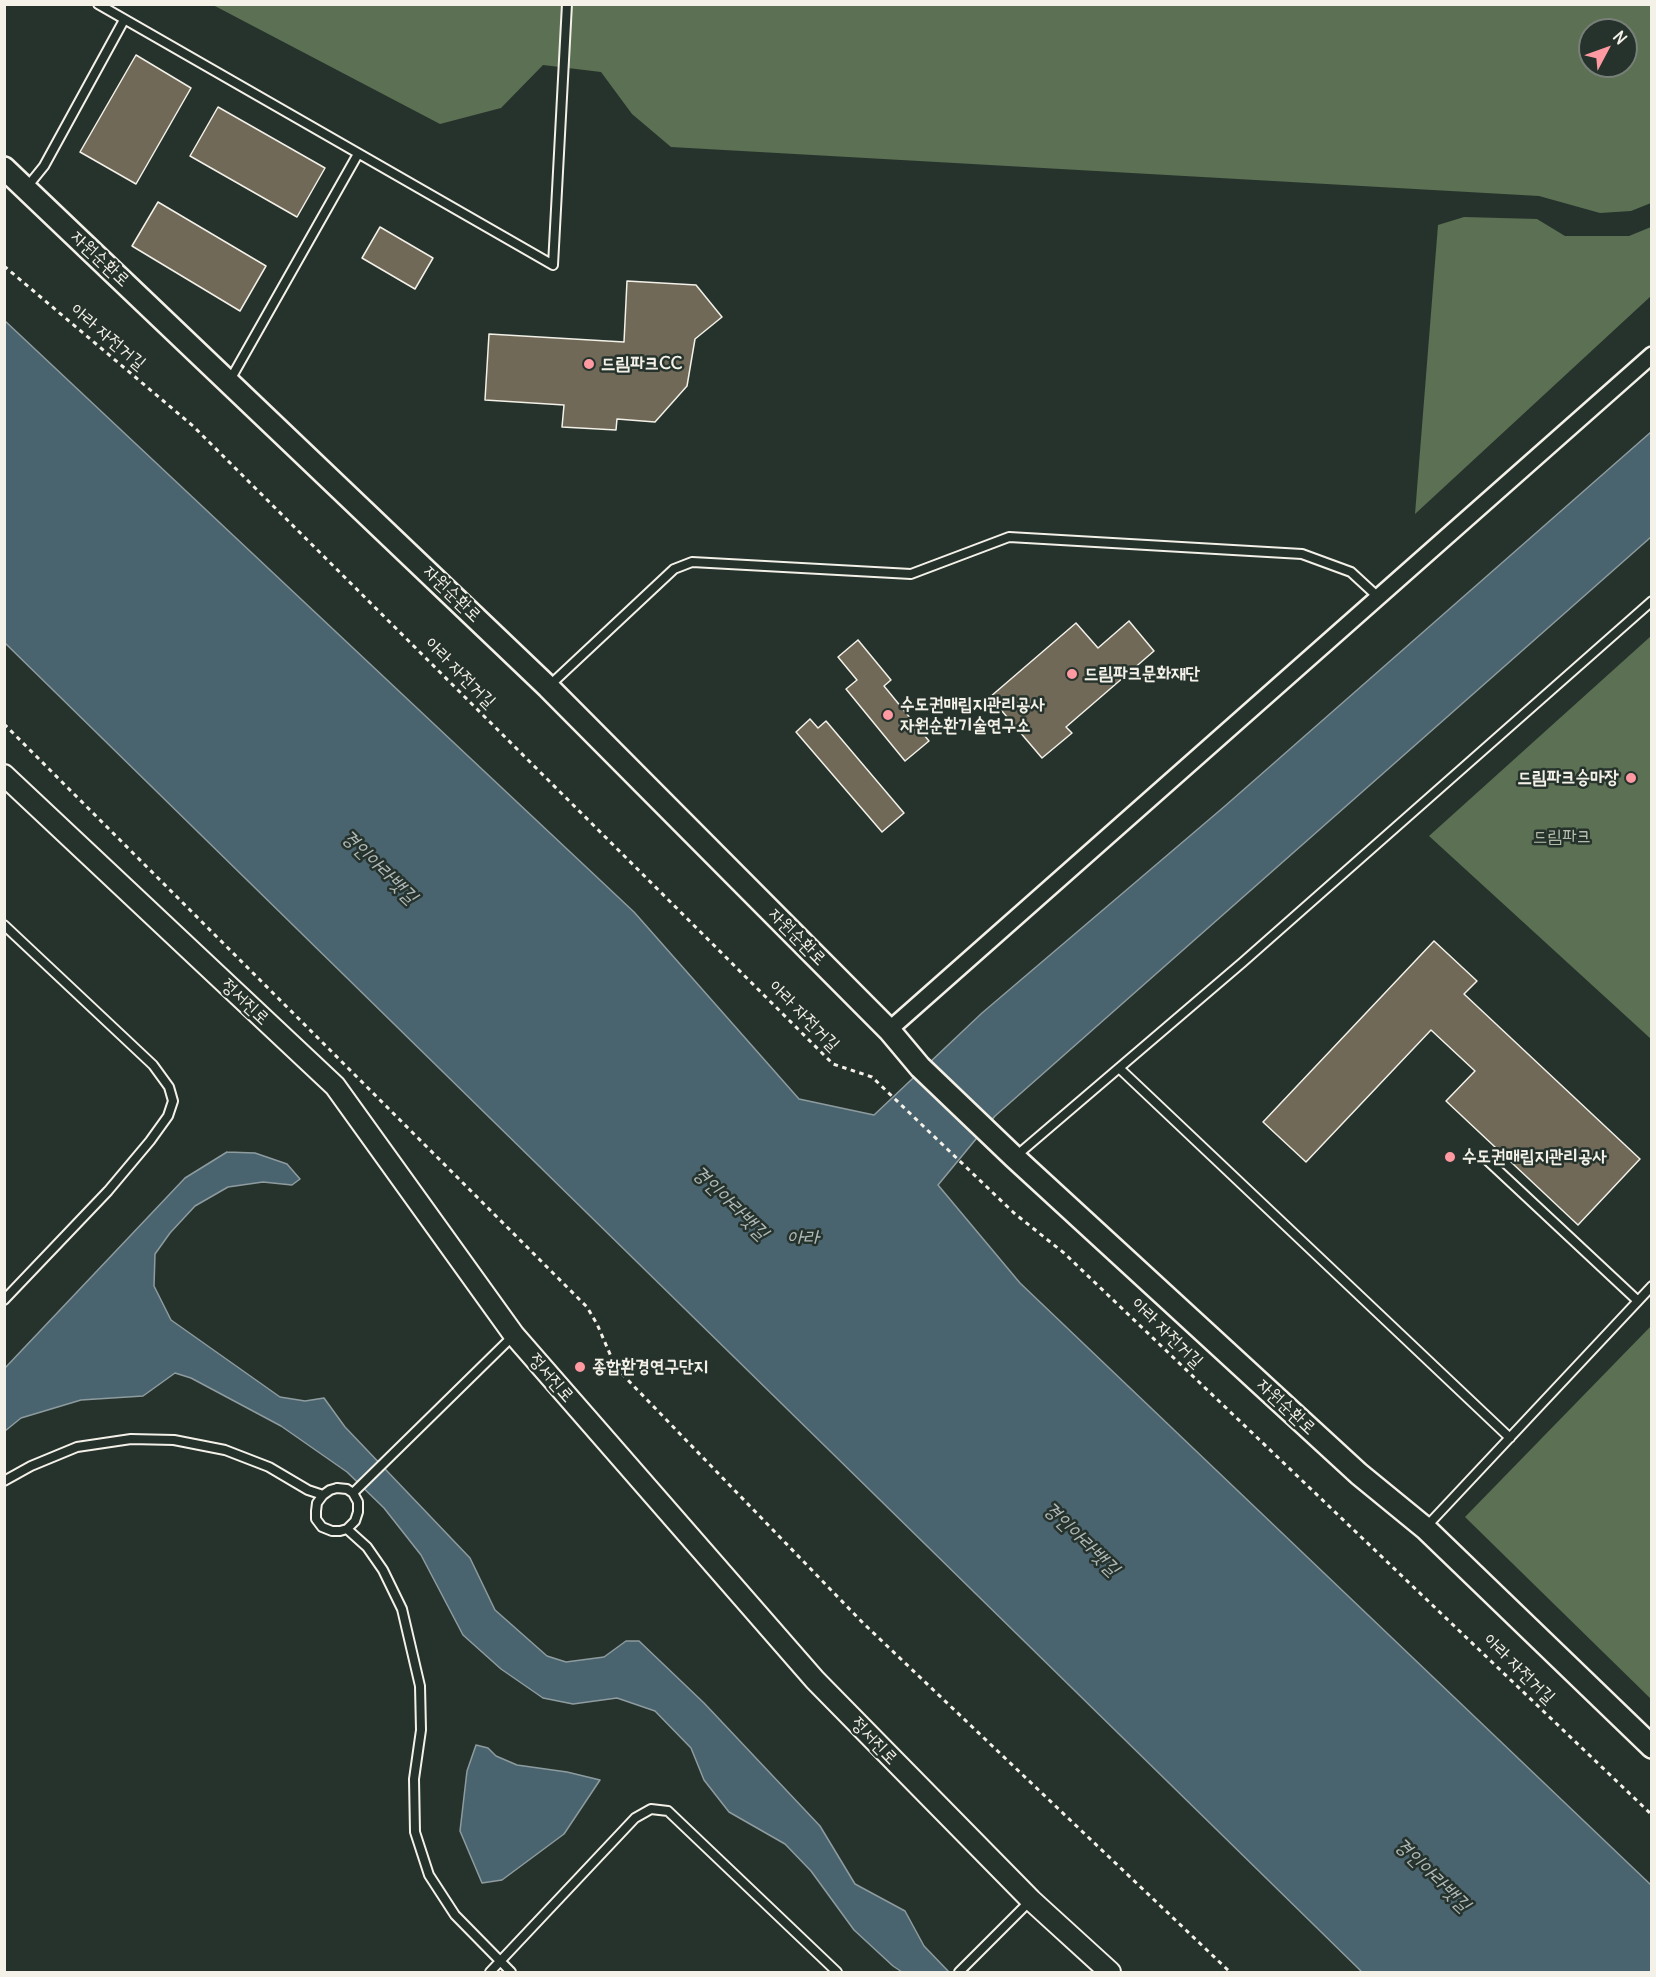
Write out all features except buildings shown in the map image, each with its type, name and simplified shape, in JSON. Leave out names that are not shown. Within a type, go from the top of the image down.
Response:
[{"type":"main road","name":"자원순환로","points":[[4,168],[230,381],[548,687],[889,1030],[920,1067],[1008,1152],[1359,1474],[1425,1528],[1652,1747]]},
{"type":"street","points":[[889,1030],[1652,355]]},
{"type":"street","name":"정서진로","points":[[4,776],[335,1086],[514,1335],[815,1680],[1031,1900],[1110,1972]]},
{"type":"lane","points":[[98,4],[553,266],[567,4]]},
{"type":"lane","points":[[25,189],[44,166],[124,20]]},
{"type":"lane","points":[[230,381],[358,154]]},
{"type":"lane","points":[[548,687],[674,569],[692,562],[911,574],[1009,537],[1302,554],[1351,572],[1377,596]]},
{"type":"lane","points":[[1008,1152],[1119,1068],[1243,962],[1652,601]]},
{"type":"lane","points":[[4,925],[153,1065],[169,1087],[173,1101],[168,1116],[150,1141],[108,1191],[4,1300]]},
{"type":"lane","points":[[1119,1068],[1510,1437]]},
{"type":"lane","points":[[1486,1159],[1638,1301]]},
{"type":"lane","points":[[1425,1528],[1652,1286]]},
{"type":"lane","points":[[353,1493],[514,1335]]},
{"type":"lane","points":[[4,1482],[31,1466],[76,1447],[130,1439],[174,1440],[225,1450],[269,1467],[308,1490],[323,1496]]},
{"type":"lane","points":[[337,1488],[353,1493],[358,1502],[355,1521],[340,1531],[322,1527],[316,1519],[316,1511],[317,1503],[323,1496],[337,1488]]},
{"type":"lane","points":[[347,1528],[367,1547],[383,1570],[402,1609],[420,1686],[421,1730],[414,1779],[415,1832],[429,1875],[455,1915],[512,1972]]},
{"type":"lane","points":[[490,1972],[635,1818],[651,1809],[668,1811],[837,1972]]},
{"type":"lane","points":[[958,1972],[1031,1900]]},
{"type":"path","name":"아라 자전거길","points":[[4,267],[193,426],[832,1064],[872,1077],[893,1096],[1014,1213],[1064,1253],[1652,1815]]},
{"type":"path","points":[[4,724],[587,1307],[613,1361],[624,1376],[863,1623],[1230,1972]]},
{"type":"green space","points":[[213,5],[1651,5],[1651,203],[1631,211],[1600,213],[1539,196],[671,147],[632,114],[601,72],[543,65],[501,108],[440,124]]},
{"type":"green space","points":[[1464,217],[1537,219],[1565,236],[1629,236],[1651,227],[1651,296],[1415,514],[1438,225]]},
{"type":"green space","name":"드림파크","points":[[1651,636],[1651,1039],[1429,836]]},
{"type":"green space","points":[[1651,1326],[1651,1699],[1465,1517]]},
{"type":"water","name":"아라","points":[[4,320],[634,912],[799,1099],[874,1115],[982,1013],[1225,806],[1651,432],[1651,537],[995,1116],[938,1185],[1020,1283],[1651,1885],[1651,1972],[1362,1972],[5,643]]},
{"type":"water","points":[[227,1152],[255,1153],[287,1164],[300,1179],[292,1185],[263,1182],[228,1187],[195,1206],[170,1233],[155,1254],[154,1286],[171,1320],[280,1397],[305,1401],[324,1398],[345,1427],[470,1558],[495,1610],[547,1656],[566,1662],[604,1657],[626,1641],[639,1641],[704,1703],[820,1826],[855,1884],[905,1911],[924,1946],[949,1972],[902,1972],[893,1966],[854,1930],[811,1871],[785,1844],[729,1812],[704,1780],[691,1748],[655,1711],[617,1698],[573,1704],[543,1698],[501,1669],[463,1635],[421,1555],[384,1508],[347,1472],[281,1426],[191,1378],[175,1373],[143,1396],[81,1400],[21,1418],[5,1431],[5,1368],[185,1178]]},
{"type":"water","points":[[476,1745],[488,1748],[496,1756],[517,1765],[567,1772],[600,1780],[564,1834],[502,1880],[482,1883],[460,1831],[467,1771]]},
{"type":"place","name":"드림파크CC","points":[[589,364]]},
{"type":"place","name":"드림파크문화재단","points":[[1072,674]]},
{"type":"place","name":"수도권매립지관리공사 자원순환기술연구소","points":[[888,715]]},
{"type":"place","name":"드림파크승마장","points":[[1631,778]]},
{"type":"place","name":"수도권매립지관리공사","points":[[1450,1157]]},
{"type":"place","name":"종합환경연구단지","points":[[580,1367]]},
{"type":"water label","name":"경인아라뱃길","points":[[379,867]]},
{"type":"water label","name":"경인아라뱃길","points":[[730,1203]]},
{"type":"water label","name":"경인아라뱃길","points":[[1081,1539]]},
{"type":"water label","name":"경인아라뱃길","points":[[1432,1875]]}]
